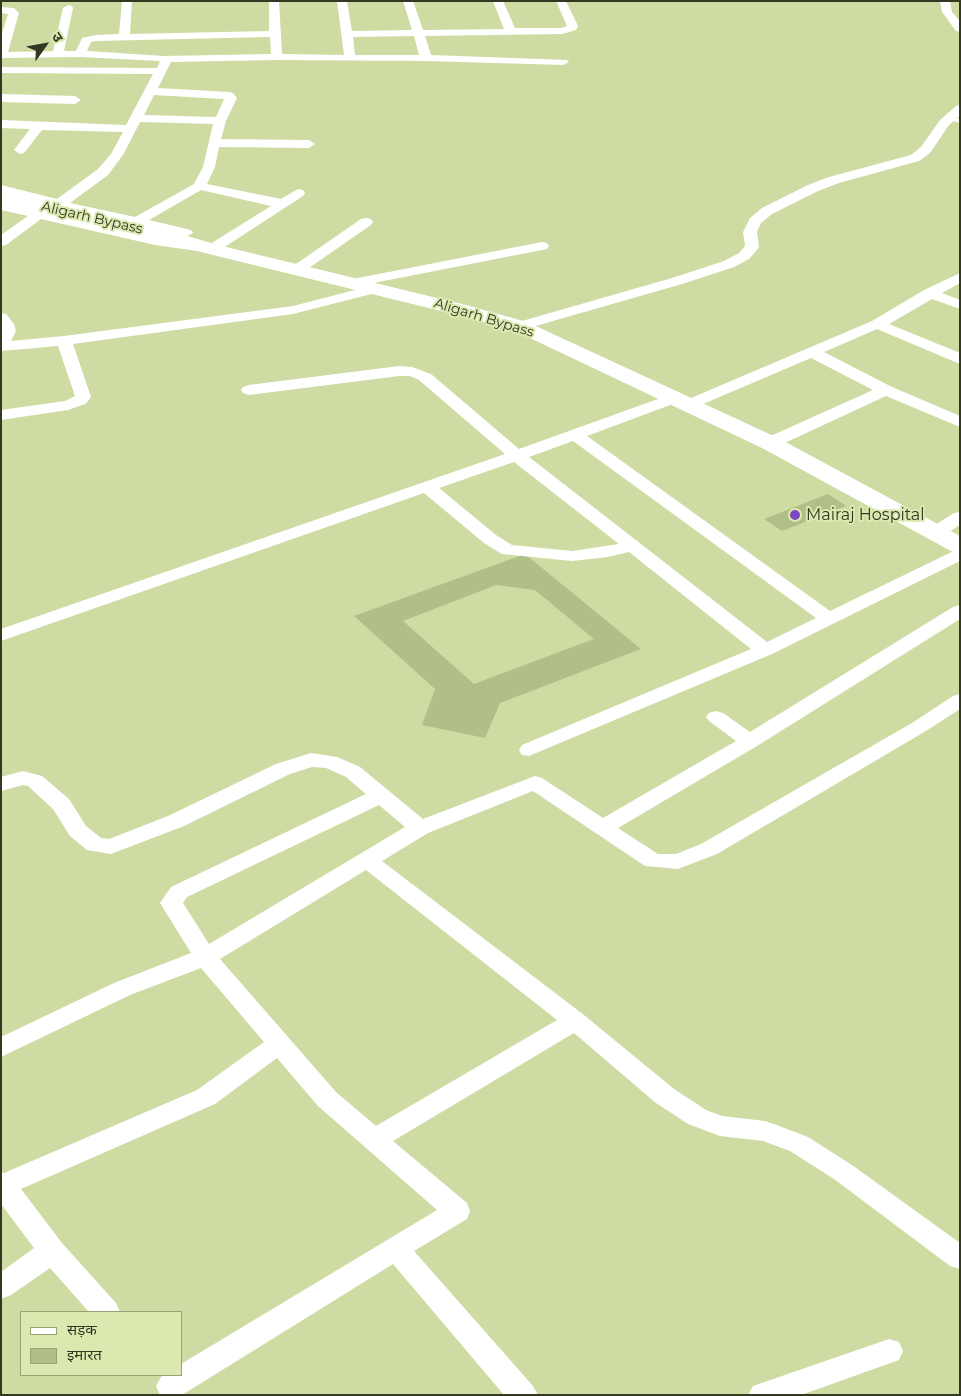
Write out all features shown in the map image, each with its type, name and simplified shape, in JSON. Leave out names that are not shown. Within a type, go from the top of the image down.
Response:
[{"type":"main road","name":"Aligarh Bypass","points":[[1,198],[144,227],[520,326],[770,443],[960,546]]},
{"type":"street","points":[[4,1],[1,8],[10,10],[14,14],[1,55],[80,54],[167,58],[426,58],[563,62]]},
{"type":"street","points":[[124,37],[127,1]]},
{"type":"street","points":[[274,1],[277,57]]},
{"type":"street","points":[[342,1],[350,58]]},
{"type":"street","points":[[408,1],[426,58]]},
{"type":"street","points":[[498,1],[511,32]]},
{"type":"street","points":[[347,34],[562,31],[573,26],[560,1]]},
{"type":"street","points":[[945,1],[947,12],[960,29]]},
{"type":"street","points":[[58,54],[68,8]]},
{"type":"street","points":[[80,54],[86,40],[96,38],[275,34]]},
{"type":"street","points":[[59,204],[103,172],[117,155],[167,58]]},
{"type":"street","points":[[1,70],[160,71]]},
{"type":"street","points":[[1,188],[144,227],[199,186],[209,167],[220,121],[231,98],[229,96],[150,91]]},
{"type":"street","points":[[1,98],[75,100]]},
{"type":"street","points":[[520,326],[677,281],[729,264],[744,256],[752,247],[750,232],[755,221],[767,211],[813,188],[834,180],[915,158],[926,150],[944,123],[956,116]]},
{"type":"street","points":[[1,124],[39,126],[220,121]]},
{"type":"street","points":[[20,150],[39,126]]},
{"type":"street","points":[[214,143],[309,144]]},
{"type":"street","points":[[199,186],[283,204]]},
{"type":"street","points":[[1,206],[155,241],[218,246],[298,193]]},
{"type":"street","points":[[1,242],[38,215]]},
{"type":"street","points":[[298,269],[366,222]]},
{"type":"street","points":[[354,283],[542,246]]},
{"type":"street","points":[[1,635],[516,455],[682,401],[814,353],[878,324],[929,293],[960,277]]},
{"type":"street","points":[[1,317],[7,324],[8,331],[1,346],[64,341],[293,310],[378,288]]},
{"type":"street","points":[[929,293],[960,305]]},
{"type":"street","points":[[878,324],[960,359]]},
{"type":"street","points":[[1,415],[68,405],[79,401],[83,397],[64,341]]},
{"type":"street","points":[[814,353],[886,390],[960,422]]},
{"type":"street","points":[[249,390],[399,371],[412,372],[424,377],[516,455],[766,650]]},
{"type":"street","points":[[770,443],[886,390]]},
{"type":"street","points":[[575,435],[829,619]]},
{"type":"street","points":[[427,487],[490,539],[508,550],[572,556],[608,552],[633,546]]},
{"type":"street","points":[[935,533],[960,517]]},
{"type":"street","points":[[529,750],[766,650],[934,568],[960,553]]},
{"type":"street","points":[[602,828],[750,741],[960,611]]},
{"type":"street","points":[[1,1048],[122,989],[204,957],[420,828],[535,783],[653,861],[678,862],[709,849],[919,727],[960,700]]},
{"type":"street","points":[[716,717],[750,741]]},
{"type":"street","points":[[1,784],[23,778],[35,781],[60,804],[78,831],[95,845],[112,847],[176,820],[283,769],[311,760],[330,762],[354,772],[420,828]]},
{"type":"street","points":[[170,1385],[457,1211],[327,1099],[204,957],[171,903],[179,892],[381,795]]},
{"type":"street","points":[[367,860],[575,1021],[664,1096],[697,1117],[720,1126],[765,1130],[799,1144],[843,1172],[960,1258]]},
{"type":"street","points":[[373,1140],[575,1021]]},
{"type":"street","points":[[105,1311],[52,1251],[2,1185],[206,1098],[279,1044]]},
{"type":"street","points":[[395,1248],[523,1395]]},
{"type":"street","points":[[1,1287],[52,1251]]},
{"type":"street","points":[[763,1395],[889,1351]]},
{"type":"building","points":[[828,494],[846,506],[782,531],[764,519]]},
{"type":"building","points":[[525,554],[641,649],[500,703],[485,738],[422,725],[435,689],[354,616]],"holes":[[[496,585],[535,590],[594,639],[474,684],[403,621]]]},
{"type":"place","name":"Mairaj Hospital","points":[[795,515]]}]
